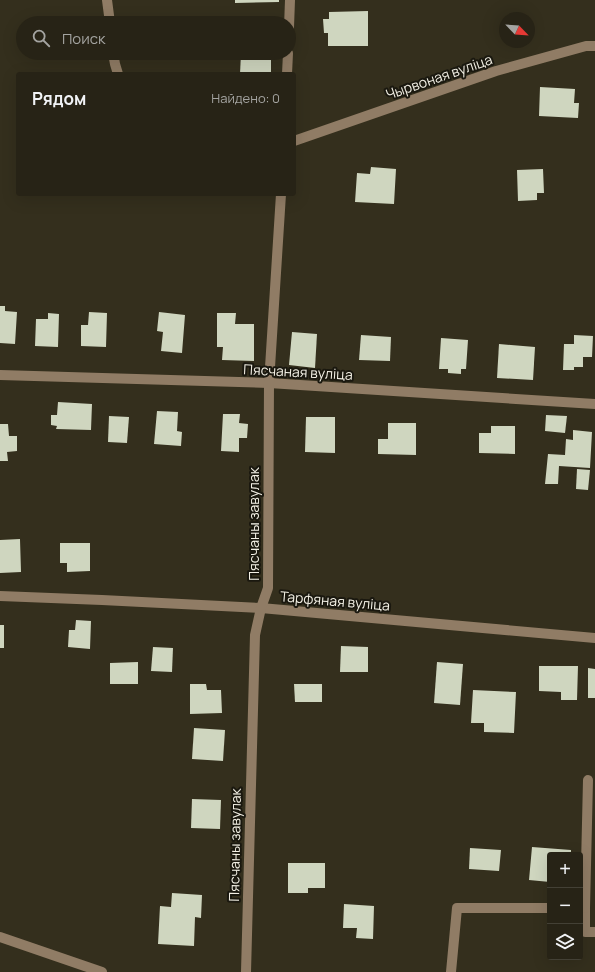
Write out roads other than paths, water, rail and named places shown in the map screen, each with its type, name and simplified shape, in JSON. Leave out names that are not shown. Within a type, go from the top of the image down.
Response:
[{"type":"street","points":[[107,0],[109,16]]},
{"type":"street","points":[[289,16],[290,0]]},
{"type":"street","name":"Чырвоная вуліца","points":[[296,141],[496,71],[586,46],[595,46]]},
{"type":"street","points":[[114,60],[117,72]]},
{"type":"street","points":[[287,72],[288,60]]},
{"type":"street","name":"Пясчаны завулак","points":[[246,972],[254,635],[268,588],[269,383],[281,196]]},
{"type":"street","name":"Пясчаная вуліца","points":[[0,375],[269,383],[595,404]]},
{"type":"street","name":"Тарфяная вуліца","points":[[0,596],[261,608],[595,638]]},
{"type":"street","points":[[583,888],[588,780]]},
{"type":"street","points":[[451,972],[457,908],[547,908]]},
{"type":"street","points":[[583,916],[585,932],[595,932]]},
{"type":"street","points":[[0,937],[102,972]]}]
